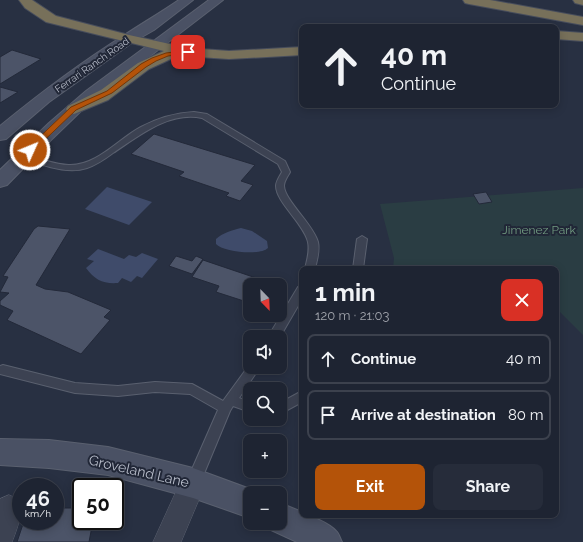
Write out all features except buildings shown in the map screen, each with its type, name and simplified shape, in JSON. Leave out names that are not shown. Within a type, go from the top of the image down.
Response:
[{"type":"highway","points":[[25,0],[30,5],[51,18],[128,39],[188,52],[228,55],[299,51]]},
{"type":"highway","points":[[469,0],[583,21]]},
{"type":"highway","points":[[579,0],[583,1]]},
{"type":"highway","points":[[559,35],[583,38]]},
{"type":"highway","points":[[74,109],[109,92],[144,65],[154,60],[166,55],[188,52]]},
{"type":"main road","name":"Ferrari Ranch Road","points":[[0,135],[43,99],[128,39],[150,27],[187,0]]},
{"type":"main road","name":"Ferrari Ranch Road","points":[[0,181],[74,109],[155,45],[218,0]]},
{"type":"main road","name":"Groveland Lane","points":[[0,452],[49,454],[108,462],[193,483],[243,501]]},
{"type":"main road","points":[[287,522],[326,542]]},
{"type":"street","points":[[167,542],[193,483]]},
{"type":"street","points":[[0,538],[10,508]]},
{"type":"lane","points":[[24,157],[68,168],[85,166],[99,159],[144,129],[167,119],[187,113],[204,116],[282,163],[286,172],[280,185],[281,193],[296,211],[307,228],[315,247],[311,266]]},
{"type":"lane","points":[[358,266],[362,239]]},
{"type":"lane","points":[[278,330],[299,295]]},
{"type":"lane","points":[[3,370],[75,388],[118,391],[155,387],[192,389],[228,404],[243,406]]},
{"type":"lane","points":[[193,483],[228,404],[249,374]]},
{"type":"lane","points":[[287,405],[299,398]]},
{"type":"green space","name":"Jimenez Park","points":[[583,188],[583,335],[559,311],[559,266],[393,266],[394,258],[380,204]]},
{"type":"water","points":[[107,187],[152,202],[129,225],[85,209]]},
{"type":"water","points":[[241,228],[252,231],[267,241],[268,248],[257,252],[242,252],[226,249],[216,244],[216,239],[221,235]]},
{"type":"water","points":[[98,249],[124,259],[129,255],[136,257],[142,253],[158,259],[142,278],[137,276],[131,282],[122,278],[118,283],[108,283],[93,276],[86,268],[94,261],[87,259]]},
{"type":"route","points":[[30,150],[74,109],[109,92],[144,65],[176,52],[188,52]]}]
